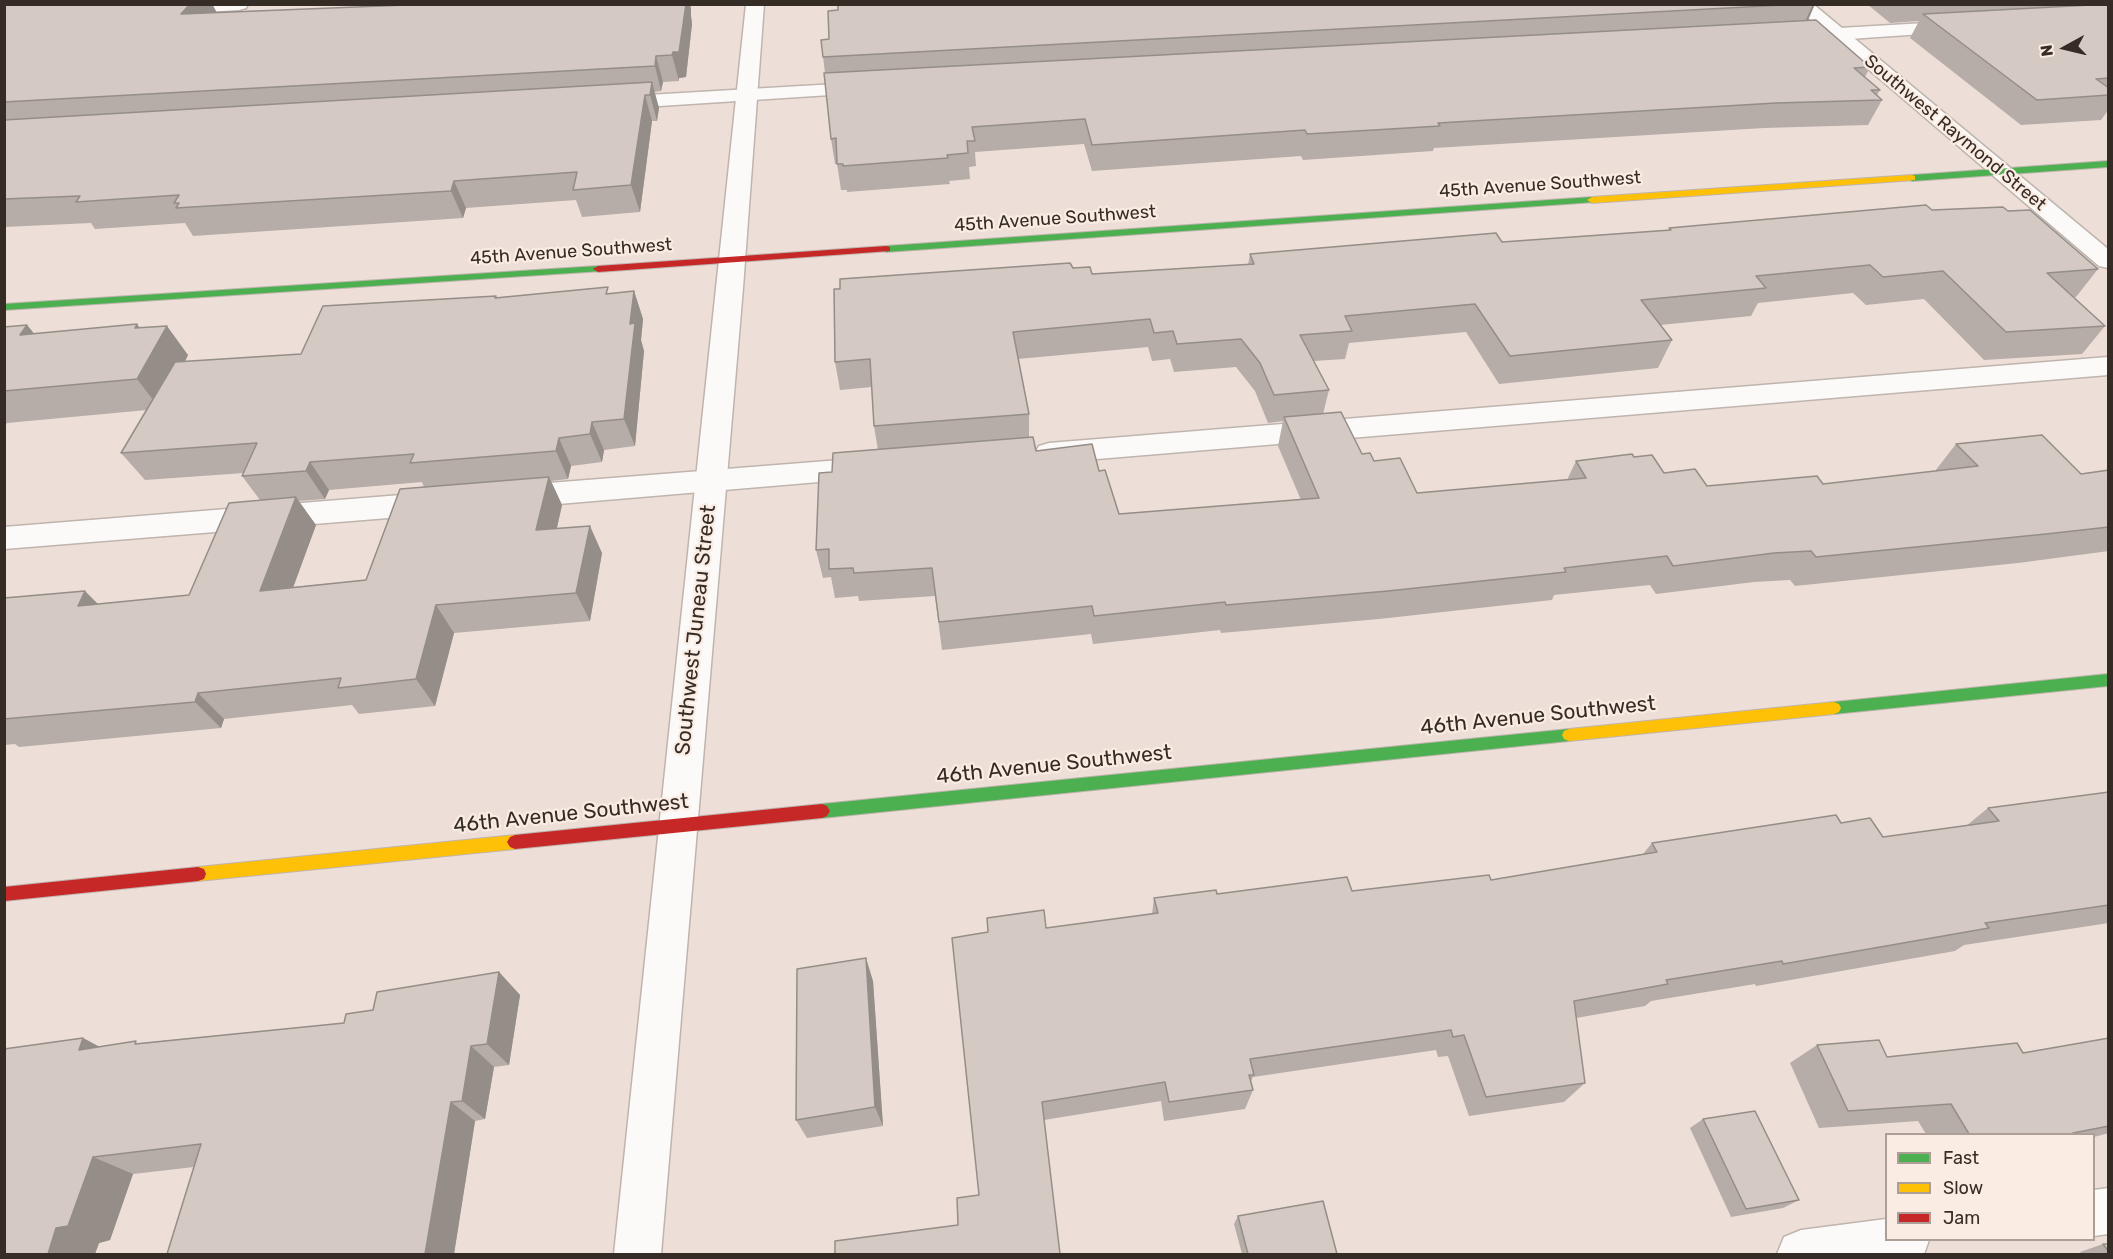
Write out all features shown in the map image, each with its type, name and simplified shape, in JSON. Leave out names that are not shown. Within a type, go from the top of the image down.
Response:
[{"type":"street","points":[[145,9],[239,4]]},
{"type":"street","name":"Southwest Juneau Street","points":[[637,1254],[755,4]]},
{"type":"street","name":"Southwest Raymond Street","points":[[1801,4],[2109,261]]},
{"type":"street","points":[[1786,37],[1979,26]]},
{"type":"street","points":[[598,104],[888,87]]},
{"type":"street","name":"45th Avenue Southwest","points":[[4,307],[732,260],[2109,164]]},
{"type":"street","points":[[1024,455],[2109,366]]},
{"type":"street","points":[[4,538],[905,464]]},
{"type":"street","name":"46th Avenue Southwest","points":[[4,894],[2109,680]]},
{"type":"street","points":[[1800,1254],[1892,1241]]},
{"type":"building","points":[[4,4],[190,4],[181,14],[431,4],[686,4],[679,52],[656,56],[655,66],[4,102]]},
{"type":"building","points":[[838,4],[1801,4],[823,57],[821,40],[829,39],[828,11],[838,10]]},
{"type":"building","points":[[2109,4],[2109,78],[2096,79],[2109,88],[2109,95],[2037,100],[1923,14]]},
{"type":"building","points":[[1816,20],[1870,67],[1854,68],[1880,90],[1871,90],[1882,100],[1776,103],[1438,123],[1440,126],[1307,134],[1305,130],[1092,145],[1085,119],[972,127],[975,141],[967,141],[968,153],[947,155],[948,158],[843,166],[843,164],[837,164],[836,138],[831,139],[824,73]]},
{"type":"building","points":[[652,82],[650,95],[645,95],[631,185],[573,190],[577,172],[454,181],[451,191],[176,208],[179,203],[174,203],[179,195],[76,202],[80,196],[4,199],[4,120]]},
{"type":"building","points":[[1926,205],[1932,210],[2003,207],[2008,211],[2030,210],[2098,269],[2047,273],[2105,326],[2006,332],[1943,271],[1883,277],[1870,265],[1756,276],[1766,288],[1641,300],[1672,340],[1510,356],[1475,304],[1345,316],[1352,331],[1300,335],[1329,390],[1274,395],[1260,363],[1241,339],[1177,344],[1173,331],[1154,333],[1150,319],[1013,332],[1029,414],[874,426],[870,359],[835,362],[834,289],[840,289],[840,279],[1070,263],[1073,268],[1090,267],[1092,274],[1254,264],[1250,254],[1496,233],[1502,242],[1671,230],[1669,228]]},
{"type":"building","points":[[608,287],[606,294],[634,291],[630,324],[635,323],[624,419],[592,422],[590,434],[559,438],[556,451],[410,463],[414,454],[310,462],[306,471],[242,476],[257,443],[121,453],[175,362],[301,354],[323,306],[496,296],[495,298]]},
{"type":"building","points":[[137,324],[135,328],[167,326],[137,379],[4,391],[4,327],[27,325],[20,335]]},
{"type":"building","points":[[1341,412],[1362,454],[1370,453],[1374,461],[1400,458],[1417,493],[1586,478],[1576,461],[1632,454],[1634,457],[1652,455],[1664,473],[1695,469],[1707,486],[1817,476],[1823,484],[1978,466],[1956,444],[2042,435],[2081,474],[2109,470],[2109,527],[1816,557],[1811,551],[1774,553],[1673,566],[1667,556],[1564,568],[1566,572],[1388,591],[1226,605],[1225,602],[1094,616],[1092,606],[939,622],[932,568],[854,573],[853,568],[829,569],[829,549],[816,550],[819,473],[832,472],[833,453],[1033,437],[1036,451],[1092,444],[1099,471],[1105,470],[1119,514],[1319,498],[1284,417]]},
{"type":"building","points":[[549,477],[536,530],[590,526],[576,593],[436,605],[416,679],[338,688],[341,678],[198,693],[195,702],[4,719],[4,598],[85,591],[78,606],[189,595],[229,503],[296,497],[260,591],[366,580],[400,489]]},
{"type":"building","points":[[2109,792],[2109,905],[1985,923],[1989,928],[1783,964],[1782,961],[1666,980],[1668,984],[1574,1001],[1585,1083],[1486,1097],[1464,1035],[1453,1037],[1451,1030],[1250,1059],[1254,1075],[1249,1075],[1253,1090],[1169,1102],[1165,1082],[1042,1102],[1060,1254],[835,1254],[835,1241],[958,1225],[957,1198],[979,1195],[952,938],[988,932],[987,918],[1044,910],[1046,928],[1158,913],[1154,898],[1216,890],[1217,894],[1347,877],[1352,891],[1489,875],[1491,880],[1657,852],[1652,843],[1836,815],[1841,823],[1870,818],[1883,837],[1999,821],[1988,808]]},
{"type":"building","points":[[866,958],[875,1107],[796,1120],[797,969]]},
{"type":"building","points":[[499,972],[487,1044],[471,1046],[462,1101],[451,1102],[425,1254],[167,1254],[201,1144],[93,1157],[68,1226],[56,1228],[48,1254],[4,1254],[4,1049],[83,1038],[79,1050],[136,1041],[135,1044],[344,1023],[346,1014],[373,1010],[377,992]]},
{"type":"building","points":[[2109,1038],[2109,1126],[2073,1133],[1968,1133],[1951,1104],[1848,1111],[1817,1045],[1879,1040],[1887,1057],[2017,1043],[2023,1053]]},
{"type":"building","points":[[1755,1111],[1799,1200],[1746,1209],[1703,1119]]},
{"type":"building","points":[[1323,1201],[1337,1254],[1248,1254],[1238,1216]]},
{"type":"building","points":[[2103,1244],[2109,1244],[2109,1252]]},
{"type":"traffic: fast","points":[[1912,178],[2108,164]]},
{"type":"traffic: fast","points":[[886,249],[1592,200]]},
{"type":"traffic: fast","points":[[4,307],[598,269]]},
{"type":"traffic: fast","points":[[1834,708],[2108,680]]},
{"type":"traffic: fast","points":[[822,811],[1569,735]]},
{"type":"traffic: slow","points":[[1592,200],[1912,178]]},
{"type":"traffic: slow","points":[[1569,735],[1834,708]]},
{"type":"traffic: slow","points":[[198,874],[515,842]]},
{"type":"traffic: jam","points":[[598,269],[886,249]]},
{"type":"traffic: jam","points":[[515,842],[822,811]]},
{"type":"traffic: jam","points":[[4,894],[198,874]]}]
